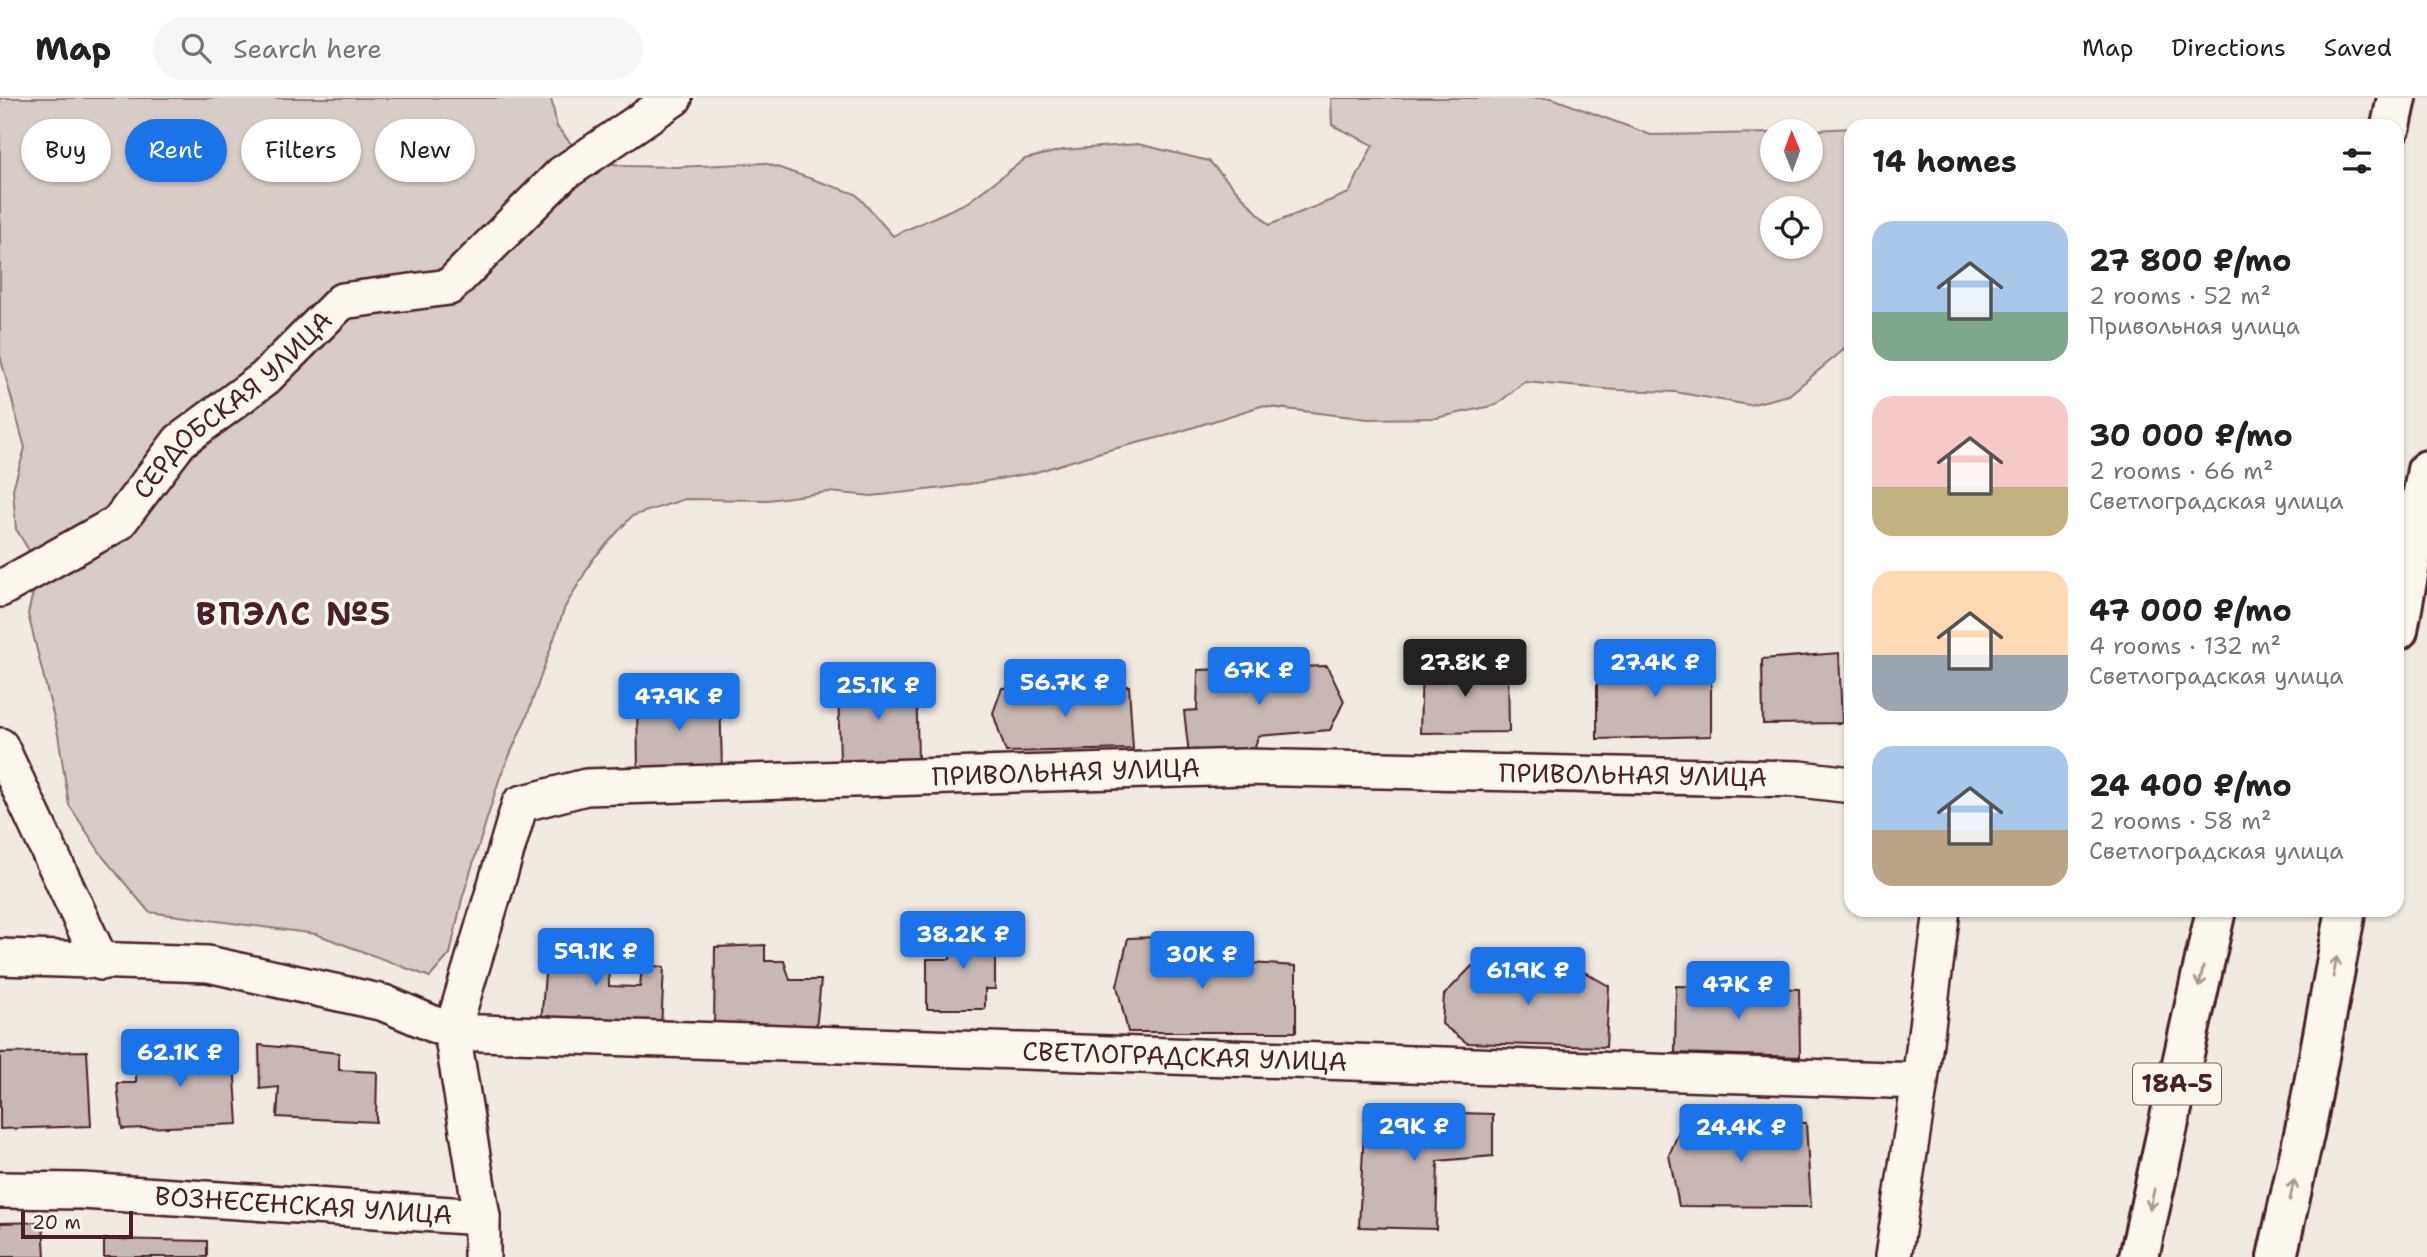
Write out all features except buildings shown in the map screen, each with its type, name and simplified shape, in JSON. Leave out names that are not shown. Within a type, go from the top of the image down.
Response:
[{"type":"highway","points":[[2392,119],[2397,98]]},
{"type":"highway","points":[[2404,598],[2427,470]]},
{"type":"highway","name":"18А-5","points":[[2139,1257],[2214,917]]},
{"type":"highway","points":[[2277,1257],[2308,1116],[2345,917]]},
{"type":"street","name":"СЕРДОБСКАЯ УЛИЦА","points":[[0,589],[118,523],[180,441],[265,378],[342,301],[449,287],[562,174],[674,98]]},
{"type":"street","points":[[0,746],[101,962]]},
{"type":"street","name":"ПРИВОЛЬНАЯ УЛИЦА","points":[[452,1032],[520,804],[586,787],[1244,767],[1800,779],[1844,784]]},
{"type":"street","points":[[1893,1257],[1941,917]]},
{"type":"street","points":[[0,957],[208,964],[384,1003],[452,1032],[482,1217],[482,1257]]},
{"type":"street","name":"СВЕТЛОГРАДСКАЯ УЛИЦА","points":[[452,1032],[1920,1081]]},
{"type":"street","name":"ВОЗНЕСЕНСКАЯ УЛИЦА","points":[[0,1190],[82,1191],[482,1217]]},
{"type":"shaded area","points":[[0,98],[551,98],[557,127],[584,159],[626,166],[765,163],[856,194],[893,236],[968,202],[1025,159],[1063,150],[1138,144],[1209,161],[1269,225],[1349,193],[1373,145],[1332,125],[1331,98],[1552,98],[1651,135],[1760,133],[1760,182],[1824,182],[1824,130],[1844,128],[1844,348],[1789,395],[1749,405],[1675,392],[1524,382],[1496,405],[1436,418],[1368,419],[1261,406],[1033,473],[952,487],[872,496],[829,492],[768,500],[685,499],[632,516],[593,559],[565,607],[527,716],[500,777],[462,899],[450,954],[430,977],[316,934],[149,912],[103,857],[69,805],[58,734],[28,614],[39,567],[16,529],[13,489],[25,448],[0,356]]},
{"type":"district","name":"ВПЭЛС №5","points":[[294,613]]}]
